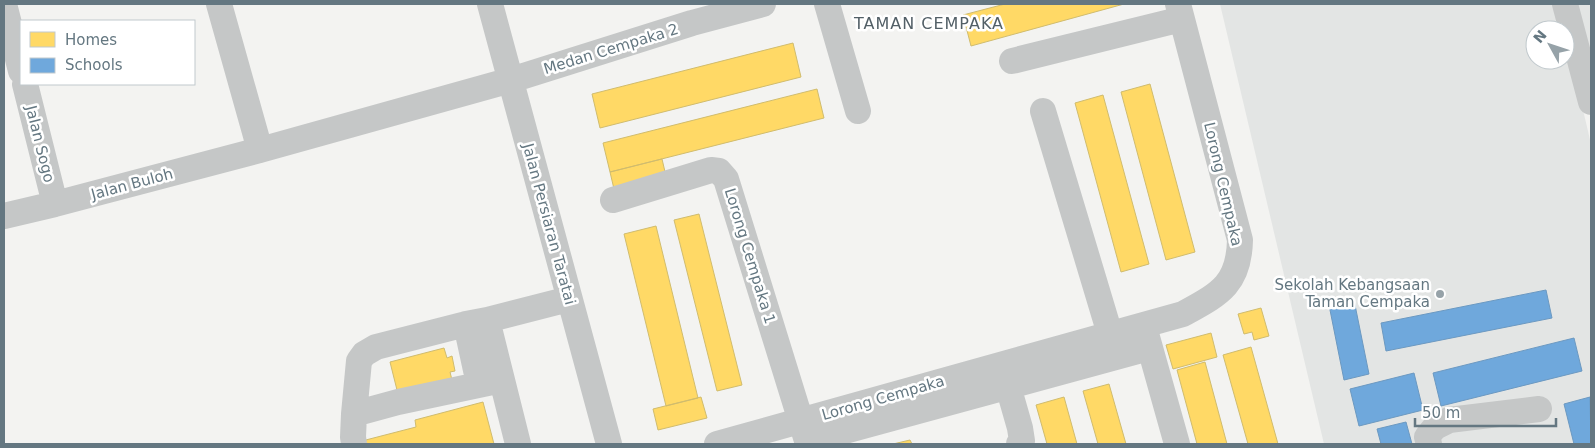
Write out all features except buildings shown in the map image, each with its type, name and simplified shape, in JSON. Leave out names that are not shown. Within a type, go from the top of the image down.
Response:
[{"type":"street","points":[[4,4],[20,67]]},
{"type":"street","points":[[219,4],[260,150]]},
{"type":"street","name":"Jalan Persiaran Taratai","points":[[490,4],[609,444]]},
{"type":"street","name":"Medan Cempaka 2","points":[[511,80],[690,14],[763,4]]},
{"type":"street","points":[[826,4],[858,111]]},
{"type":"street","points":[[1564,4],[1591,102]]},
{"type":"street","name":"Lorong Cempaka","points":[[717,444],[805,436],[1110,334],[1146,336],[1214,297],[1224,288],[1237,267],[1240,257],[1240,240],[1180,11],[1012,61]]},
{"type":"street","name":"Jalan Buloh","points":[[4,216],[260,150],[511,80]]},
{"type":"street","name":"Jalan Sogo","points":[[24,85],[55,204]]},
{"type":"street","points":[[1043,111],[1110,334]]},
{"type":"street","name":"Lorong Cempaka 1","points":[[613,200],[711,170],[718,171],[726,179],[805,436]]},
{"type":"street","points":[[354,444],[354,414],[359,361],[364,354],[376,346],[569,299]]},
{"type":"street","points":[[476,322],[490,382],[518,444]]},
{"type":"street","points":[[805,436],[1008,386],[1146,336],[1177,444]]},
{"type":"street","points":[[354,414],[490,382]]},
{"type":"street","points":[[1008,386],[1020,428],[1022,441],[1019,444]]},
{"type":"street","points":[[1429,444],[1427,437],[1435,426],[1449,420],[1539,409]]},
{"type":"shaded area","name":"Sekolah Kebangsaan Taman Cempaka","points":[[1220,4],[1558,4],[1562,20],[1525,20],[1525,70],[1574,70],[1591,144],[1591,444],[1324,444]]},
{"type":"shaded area","points":[[1569,4],[1591,4],[1591,85],[1575,20],[1573,20]]},
{"type":"place","name":"Sekolah Kebangsaan Taman Cempaka","points":[[1440,294]]},
{"type":"district","name":"TAMAN CEMPAKA","points":[[929,23]]}]
